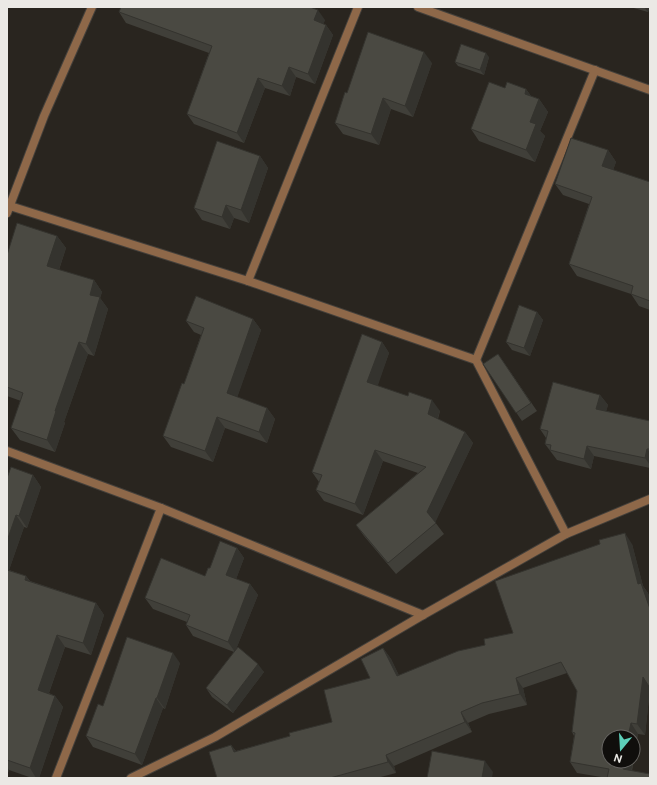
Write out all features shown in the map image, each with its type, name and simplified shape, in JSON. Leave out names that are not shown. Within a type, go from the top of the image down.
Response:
[{"type":"street","points":[[92,7],[44,116],[8,209],[248,281],[476,360],[566,534]]},
{"type":"street","points":[[248,281],[358,7]]},
{"type":"street","points":[[418,7],[650,90]]},
{"type":"street","points":[[476,360],[595,70]]},
{"type":"street","points":[[7,452],[161,508],[423,615]]},
{"type":"street","points":[[131,778],[215,737],[423,615],[566,534],[650,499]]},
{"type":"street","points":[[56,778],[161,508]]},
{"type":"building","points":[[121,7],[310,7],[318,10],[314,20],[326,25],[308,74],[289,67],[282,86],[258,78],[237,133],[187,114],[212,46],[119,12]]},
{"type":"building","points":[[368,32],[424,52],[405,106],[383,98],[371,134],[335,123]]},
{"type":"building","points":[[461,44],[486,53],[480,70],[455,62]]},
{"type":"building","points":[[489,82],[505,88],[507,82],[526,89],[525,94],[539,99],[530,122],[536,124],[526,150],[471,129]]},
{"type":"building","points":[[571,138],[608,150],[602,166],[650,182],[650,301],[631,294],[633,286],[569,264],[592,197],[555,184]]},
{"type":"building","points":[[217,141],[260,156],[241,210],[226,205],[222,217],[194,208]]},
{"type":"building","points":[[17,223],[57,236],[47,266],[94,280],[90,295],[100,297],[86,344],[79,342],[55,411],[47,440],[11,428],[23,393],[7,387],[7,255]]},
{"type":"building","points":[[196,296],[253,319],[227,393],[267,408],[259,432],[217,417],[205,451],[163,436],[204,328],[186,321]]},
{"type":"building","points":[[519,305],[537,312],[524,348],[506,342]]},
{"type":"building","points":[[362,334],[382,342],[367,382],[408,396],[409,392],[432,400],[428,414],[465,432],[427,512],[436,523],[388,563],[356,525],[426,467],[375,450],[355,504],[316,490],[322,475],[312,472]]},
{"type":"building","points":[[498,354],[531,403],[516,413],[483,364]]},
{"type":"building","points":[[553,382],[600,395],[596,409],[650,421],[650,449],[647,449],[645,458],[587,446],[584,459],[550,450],[551,445],[545,444],[548,431],[540,429]]},
{"type":"building","points":[[11,467],[33,475],[19,516],[16,515],[7,541],[7,478]]},
{"type":"building","points":[[625,533],[638,584],[641,583],[650,609],[650,688],[643,677],[637,724],[631,723],[630,729],[601,729],[601,768],[570,762],[575,733],[572,732],[577,691],[561,662],[516,678],[520,694],[482,703],[461,712],[465,722],[386,755],[388,762],[330,778],[217,778],[209,752],[231,745],[234,752],[290,736],[289,733],[332,722],[324,690],[370,678],[361,659],[383,648],[397,676],[458,651],[485,645],[484,639],[513,633],[495,581],[600,544],[599,540]]},
{"type":"building","points":[[220,541],[237,548],[226,575],[250,584],[228,642],[186,625],[190,615],[145,598],[161,558],[205,576],[208,568],[210,568]]},
{"type":"building","points":[[7,570],[26,576],[25,580],[96,603],[83,643],[57,635],[38,690],[55,696],[30,768],[7,760]]},
{"type":"building","points":[[127,637],[173,653],[135,754],[86,736],[98,704],[103,706]]},
{"type":"building","points":[[238,647],[258,664],[227,705],[206,688]]},
{"type":"building","points":[[432,751],[485,761],[482,778],[427,778]]},
{"type":"building","points":[[609,769],[623,769],[650,774],[650,778],[607,778]]}]
